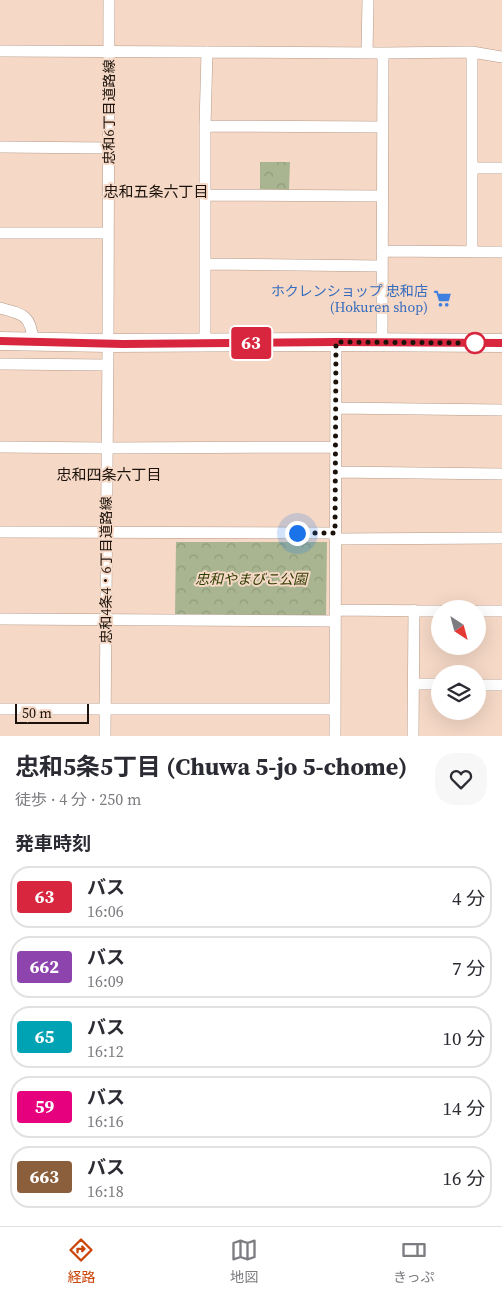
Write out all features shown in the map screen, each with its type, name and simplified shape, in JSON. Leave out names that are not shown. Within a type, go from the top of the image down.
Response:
[{"type":"main road","points":[[0,341],[205,344],[336,342],[502,343]]},
{"type":"street","name":"忠和6丁目道路線","points":[[108,343],[109,0]]},
{"type":"street","points":[[367,53],[368,0]]},
{"type":"street","points":[[0,51],[472,52],[502,57]]},
{"type":"street","points":[[205,344],[207,52]]},
{"type":"street","points":[[472,52],[472,251]]},
{"type":"street","points":[[382,342],[383,53]]},
{"type":"street","points":[[205,126],[382,127]]},
{"type":"street","points":[[0,147],[108,148]]},
{"type":"street","points":[[472,168],[502,168]]},
{"type":"street","points":[[206,195],[382,196]]},
{"type":"street","points":[[0,233],[108,233]]},
{"type":"street","points":[[382,251],[502,252]]},
{"type":"street","points":[[205,264],[382,266]]},
{"type":"street","points":[[0,308],[21,314],[29,322],[33,341]]},
{"type":"street","points":[[335,736],[336,342]]},
{"type":"street","name":"忠和4条4・6丁目道路線","points":[[105,736],[108,343]]},
{"type":"street","points":[[0,364],[108,365]]},
{"type":"street","points":[[336,408],[502,410]]},
{"type":"street","points":[[0,447],[336,447]]},
{"type":"street","points":[[336,472],[502,474]]},
{"type":"street","points":[[0,532],[502,538]]},
{"type":"street","points":[[0,619],[335,616],[414,610],[431,611]]},
{"type":"street","points":[[413,736],[414,610]]},
{"type":"street","points":[[486,611],[502,611]]},
{"type":"street","points":[[414,684],[431,684]]},
{"type":"street","points":[[486,684],[502,685]]},
{"type":"street","points":[[0,708],[105,710],[335,709]]},
{"type":"green space","points":[[260,162],[290,162],[289,190],[260,189]]},
{"type":"green space","name":"忠和やまびこ公園","points":[[176,542],[327,542],[326,616],[175,615]]},
{"type":"bus line","name":"63","points":[[0,341],[123,344],[502,343]]},
{"type":"place","name":"ホクレンショップ 忠和店 (Hokuren shop)","points":[[442,299]]},
{"type":"district","name":"忠和五条六丁目","points":[[156,191]]},
{"type":"district","name":"忠和四条六丁目","points":[[109,474]]},
{"type":"route","points":[[297,533],[335,533],[336,342],[475,343]]}]
